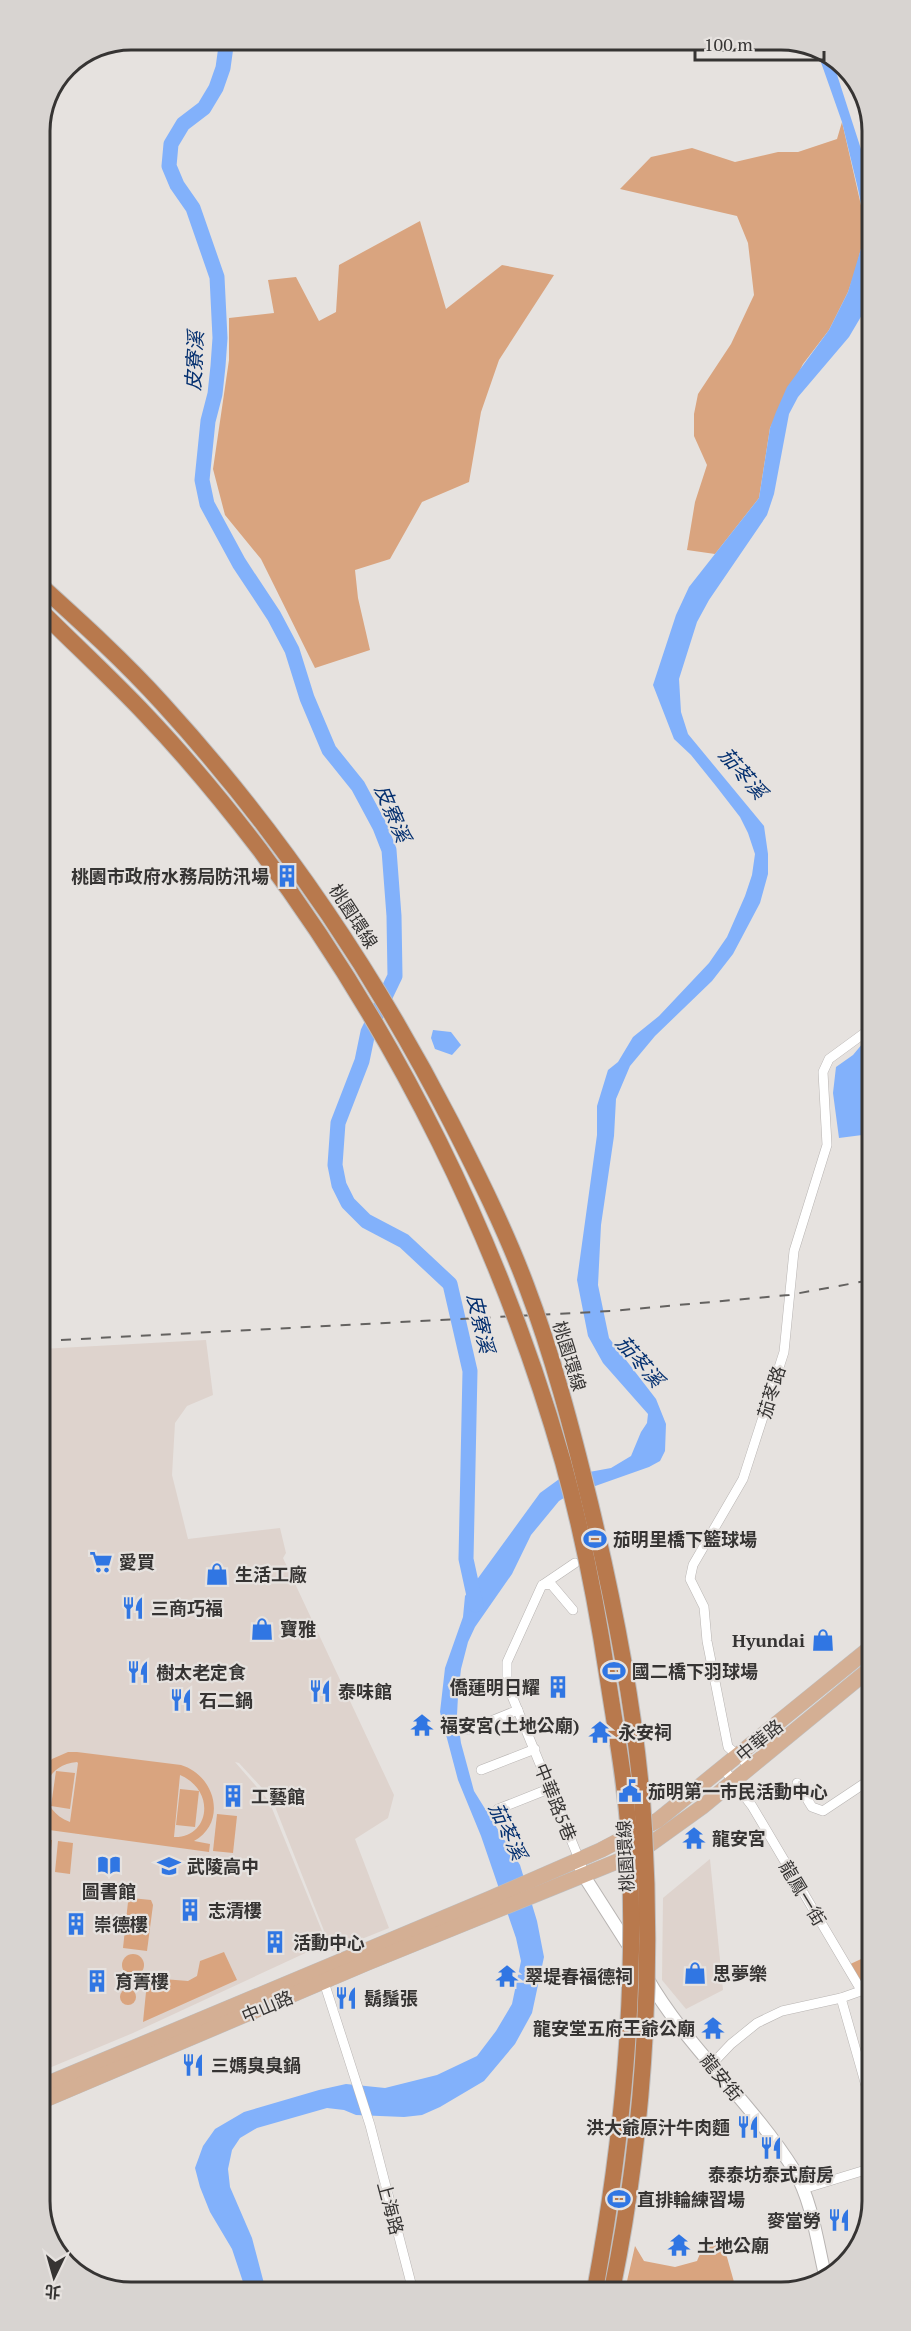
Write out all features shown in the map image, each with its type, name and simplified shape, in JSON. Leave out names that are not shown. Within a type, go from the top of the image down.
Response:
[{"type":"highway","name":"桃園環線","points":[[50,594],[161,701],[275,837],[316,894],[405,1035],[483,1184],[526,1283],[552,1360],[578,1454],[615,1615],[634,1738],[644,1825],[647,1929],[642,2066],[623,2236],[614,2282]]},
{"type":"highway","name":"桃園環線","points":[[50,620],[145,713],[204,780],[299,903],[389,1045],[424,1109],[465,1195],[506,1290],[532,1366],[563,1462],[586,1554],[611,1700],[629,1832],[632,1929],[626,2067],[620,2132],[597,2282]]},
{"type":"main road","name":"中華路","points":[[548,1881],[578,1859],[658,1820],[862,1654]]},
{"type":"main road","name":"中華路","points":[[548,1881],[584,1876],[638,1853],[664,1836],[862,1675]]},
{"type":"main road","name":"中山路","points":[[49,2082],[322,1976],[548,1881]]},
{"type":"main road","name":"中山路","points":[[49,2098],[322,1976]]},
{"type":"street","name":"茄苳路","points":[[739,1756],[728,1747],[707,1641],[704,1607],[690,1579],[693,1565],[743,1479],[784,1352],[794,1251],[827,1144],[823,1072],[829,1059],[862,1035]]},
{"type":"street","points":[[542,1585],[575,1563]]},
{"type":"street","points":[[542,1585],[551,1584],[573,1610]]},
{"type":"street","name":"中華路5巷","points":[[542,1585],[507,1662],[507,1684],[578,1859]]},
{"type":"street","points":[[469,1730],[518,1710]]},
{"type":"street","points":[[481,1770],[534,1749]]},
{"type":"street","points":[[739,1756],[751,1767]]},
{"type":"street","name":"龍鳳一街","points":[[723,1768],[752,1806],[861,1990]]},
{"type":"street","points":[[797,1783],[813,1807],[823,1811],[862,1785]]},
{"type":"street","points":[[498,1809],[551,1788]]},
{"type":"street","name":"龍安街","points":[[578,1859],[584,1876],[622,1933],[654,1989],[794,2170],[803,2189],[823,2269]]},
{"type":"street","name":"上海路","points":[[322,1976],[370,2125],[411,2281]]},
{"type":"street","points":[[712,2064],[731,2044],[757,2023],[782,2011],[841,1998],[861,1990]]},
{"type":"street","points":[[841,1998],[862,2073]]},
{"type":"street","points":[[803,2189],[862,2171]]},
{"type":"shaded area","points":[[842,122],[862,210],[862,245],[848,292],[829,330],[803,364],[770,428],[759,498],[715,554],[687,550],[695,502],[707,465],[694,436],[694,414],[698,394],[731,344],[754,295],[748,243],[737,216],[620,189],[651,157],[692,148],[735,162],[778,152],[798,152],[837,139]]},
{"type":"shaded area","points":[[420,221],[446,309],[502,265],[554,275],[499,360],[481,412],[469,482],[422,502],[390,559],[355,570],[358,598],[370,650],[315,668],[261,559],[225,515],[213,469],[229,360],[229,318],[274,313],[268,280],[296,277],[319,321],[336,312],[339,265]]},
{"type":"shaded area","points":[[206,1340],[213,1395],[187,1406],[175,1423],[172,1475],[188,1539],[280,1528],[286,1553],[283,1558],[394,1795],[388,1818],[355,1839],[389,1928],[332,1951],[272,1799],[239,1763],[235,1762],[269,1801],[322,1931],[314,1949],[133,2033],[49,2068],[49,1349]]},
{"type":"shaded area","points":[[68,1752],[77,1752],[181,1765],[193,1770],[209,1788],[213,1800],[214,1811],[211,1823],[205,1833],[194,1841],[210,1844],[209,1852],[49,1830],[49,1803],[59,1816],[70,1822],[78,1763],[64,1765],[49,1779],[49,1762]],"holes":[[[180,1775],[192,1782],[204,1802],[201,1822],[195,1830],[186,1835],[174,1837]]]},
{"type":"shaded area","points":[[56,1771],[75,1773],[70,1809],[51,1806]]},
{"type":"shaded area","points":[[180,1789],[199,1791],[195,1827],[176,1825]]},
{"type":"shaded area","points":[[217,1814],[237,1816],[233,1853],[213,1851]]},
{"type":"shaded area","points":[[49,1840],[52,1840],[49,1870]]},
{"type":"shaded area","points":[[58,1841],[73,1843],[70,1874],[55,1872]]},
{"type":"shaded area","name":"思夢樂","points":[[710,1859],[723,1990],[686,2009],[662,1980],[663,1898]]},
{"type":"shaded area","points":[[131,1898],[151,1900],[153,1905],[147,1951],[123,1948],[128,1902]]},
{"type":"shaded area","points":[[224,1952],[237,1980],[143,2022],[147,1982],[151,1978],[188,1981],[197,1976],[200,1961]]},
{"type":"shaded area","points":[[133,1954],[141,1957],[144,1965],[141,1973],[133,1976],[125,1973],[122,1965],[125,1957]]},
{"type":"shaded area","points":[[862,1959],[862,1990],[861,1990],[846,1966]]},
{"type":"shaded area","points":[[128,1989],[136,1997],[128,2005],[120,1997]]},
{"type":"shaded area","points":[[723,2243],[734,2282],[627,2282],[635,2246],[644,2261],[675,2267],[697,2261],[702,2249]]},
{"type":"water","points":[[820,60],[836,71],[862,152],[862,208],[858,189],[842,122]]},
{"type":"water","points":[[862,245],[862,315],[849,337],[798,397],[789,414],[774,494],[767,515],[709,600],[697,622],[679,679],[681,712],[688,734],[764,826],[768,874],[760,903],[733,954],[712,981],[655,1036],[630,1066],[616,1099],[614,1136],[601,1225],[598,1285],[609,1338],[656,1399],[666,1424],[665,1451],[660,1461],[649,1467],[567,1496],[559,1501],[531,1535],[512,1574],[475,1627],[468,1642],[461,1669],[457,1715],[461,1743],[474,1791],[520,1865],[537,1921],[544,1957],[532,2013],[515,2044],[484,2081],[422,2115],[404,2117],[356,2115],[344,2110],[327,2108],[257,2128],[240,2138],[232,2150],[228,2169],[230,2187],[252,2238],[263,2281],[243,2281],[232,2249],[210,2212],[195,2168],[203,2146],[215,2129],[244,2112],[319,2090],[346,2084],[385,2088],[437,2075],[477,2056],[496,2031],[512,2004],[521,1961],[516,1938],[481,1836],[458,1780],[440,1712],[445,1668],[463,1617],[465,1596],[540,1493],[562,1477],[611,1468],[631,1456],[647,1423],[648,1414],[603,1363],[588,1336],[577,1280],[597,1135],[597,1106],[608,1070],[618,1062],[633,1037],[659,1016],[709,963],[727,937],[745,896],[752,875],[755,854],[740,817],[691,755],[674,739],[653,685],[676,615],[689,587],[759,498],[770,428],[787,387],[829,330],[848,292]]},
{"type":"water","points":[[433,1030],[451,1032],[461,1045],[452,1055],[435,1049],[431,1038]]},
{"type":"water","points":[[862,1044],[862,1135],[839,1138],[833,1093],[836,1067],[853,1055]]},
{"type":"waterway","name":"皮寮溪","points":[[225,50],[223,68],[216,88],[204,108],[183,124],[171,144],[169,166],[177,185],[193,208],[217,277],[220,338],[218,366],[215,394],[208,421],[202,480],[207,504],[239,563],[274,616],[292,650],[307,698],[329,750],[358,786],[380,827],[389,850],[394,916],[395,976],[368,1032],[362,1061],[338,1123],[335,1165],[339,1185],[348,1203],[366,1221],[404,1241],[450,1284],[470,1371],[466,1559],[476,1605]]},
{"type":"railway","points":[[49,1341],[612,1311],[789,1295],[862,1282]]},
{"type":"place","name":"桃園市政府水務局防汛場","points":[[287,876]]},
{"type":"place","name":"茄明里橋下籃球場","points":[[595,1539]]},
{"type":"place","name":"愛買","points":[[101,1562]]},
{"type":"place","name":"生活工廠","points":[[217,1574]]},
{"type":"place","name":"三商巧福","points":[[133,1608]]},
{"type":"place","name":"寶雅","points":[[262,1629]]},
{"type":"place","name":"Hyundai","points":[[823,1640]]},
{"type":"place","name":"國二橋下羽球場","points":[[614,1671]]},
{"type":"place","name":"樹太老定食","points":[[138,1672]]},
{"type":"place","name":"僑蓮明日耀","points":[[558,1687]]},
{"type":"place","name":"泰味館","points":[[320,1691]]},
{"type":"place","name":"石二鍋","points":[[181,1700]]},
{"type":"place","name":"福安宮(土地公廟)","points":[[422,1725]]},
{"type":"place","name":"永安祠","points":[[600,1732]]},
{"type":"place","name":"茄明第一市民活動中心","points":[[630,1791]]},
{"type":"place","name":"工藝館","points":[[233,1796]]},
{"type":"place","name":"龍安宮","points":[[694,1838]]},
{"type":"place","name":"圖書館","points":[[109,1865]]},
{"type":"place","name":"武陵高中","points":[[169,1866]]},
{"type":"place","name":"志清樓","points":[[190,1910]]},
{"type":"place","name":"崇德樓","points":[[76,1924]]},
{"type":"place","name":"活動中心","points":[[275,1942]]},
{"type":"place","name":"思夢樂","points":[[695,1973]]},
{"type":"place","name":"翠堤春福德祠","points":[[507,1976]]},
{"type":"place","name":"育菁樓","points":[[97,1981]]},
{"type":"place","name":"鬍鬚張","points":[[346,1998]]},
{"type":"place","name":"龍安堂五府王爺公廟","points":[[713,2028]]},
{"type":"place","name":"三媽臭臭鍋","points":[[193,2065]]},
{"type":"place","name":"洪大爺原汁牛肉麵","points":[[748,2127]]},
{"type":"place","name":"泰泰坊泰式廚房","points":[[771,2148]]},
{"type":"place","name":"直排輪練習場","points":[[619,2199]]},
{"type":"place","name":"麥當勞","points":[[839,2220]]},
{"type":"place","name":"土地公廟","points":[[679,2245]]},
{"type":"water label","name":"茄苳溪","points":[[743,773]]},
{"type":"water label","name":"茄苳溪","points":[[640,1361]]},
{"type":"water label","name":"茄苳溪","points":[[508,1831]]}]
